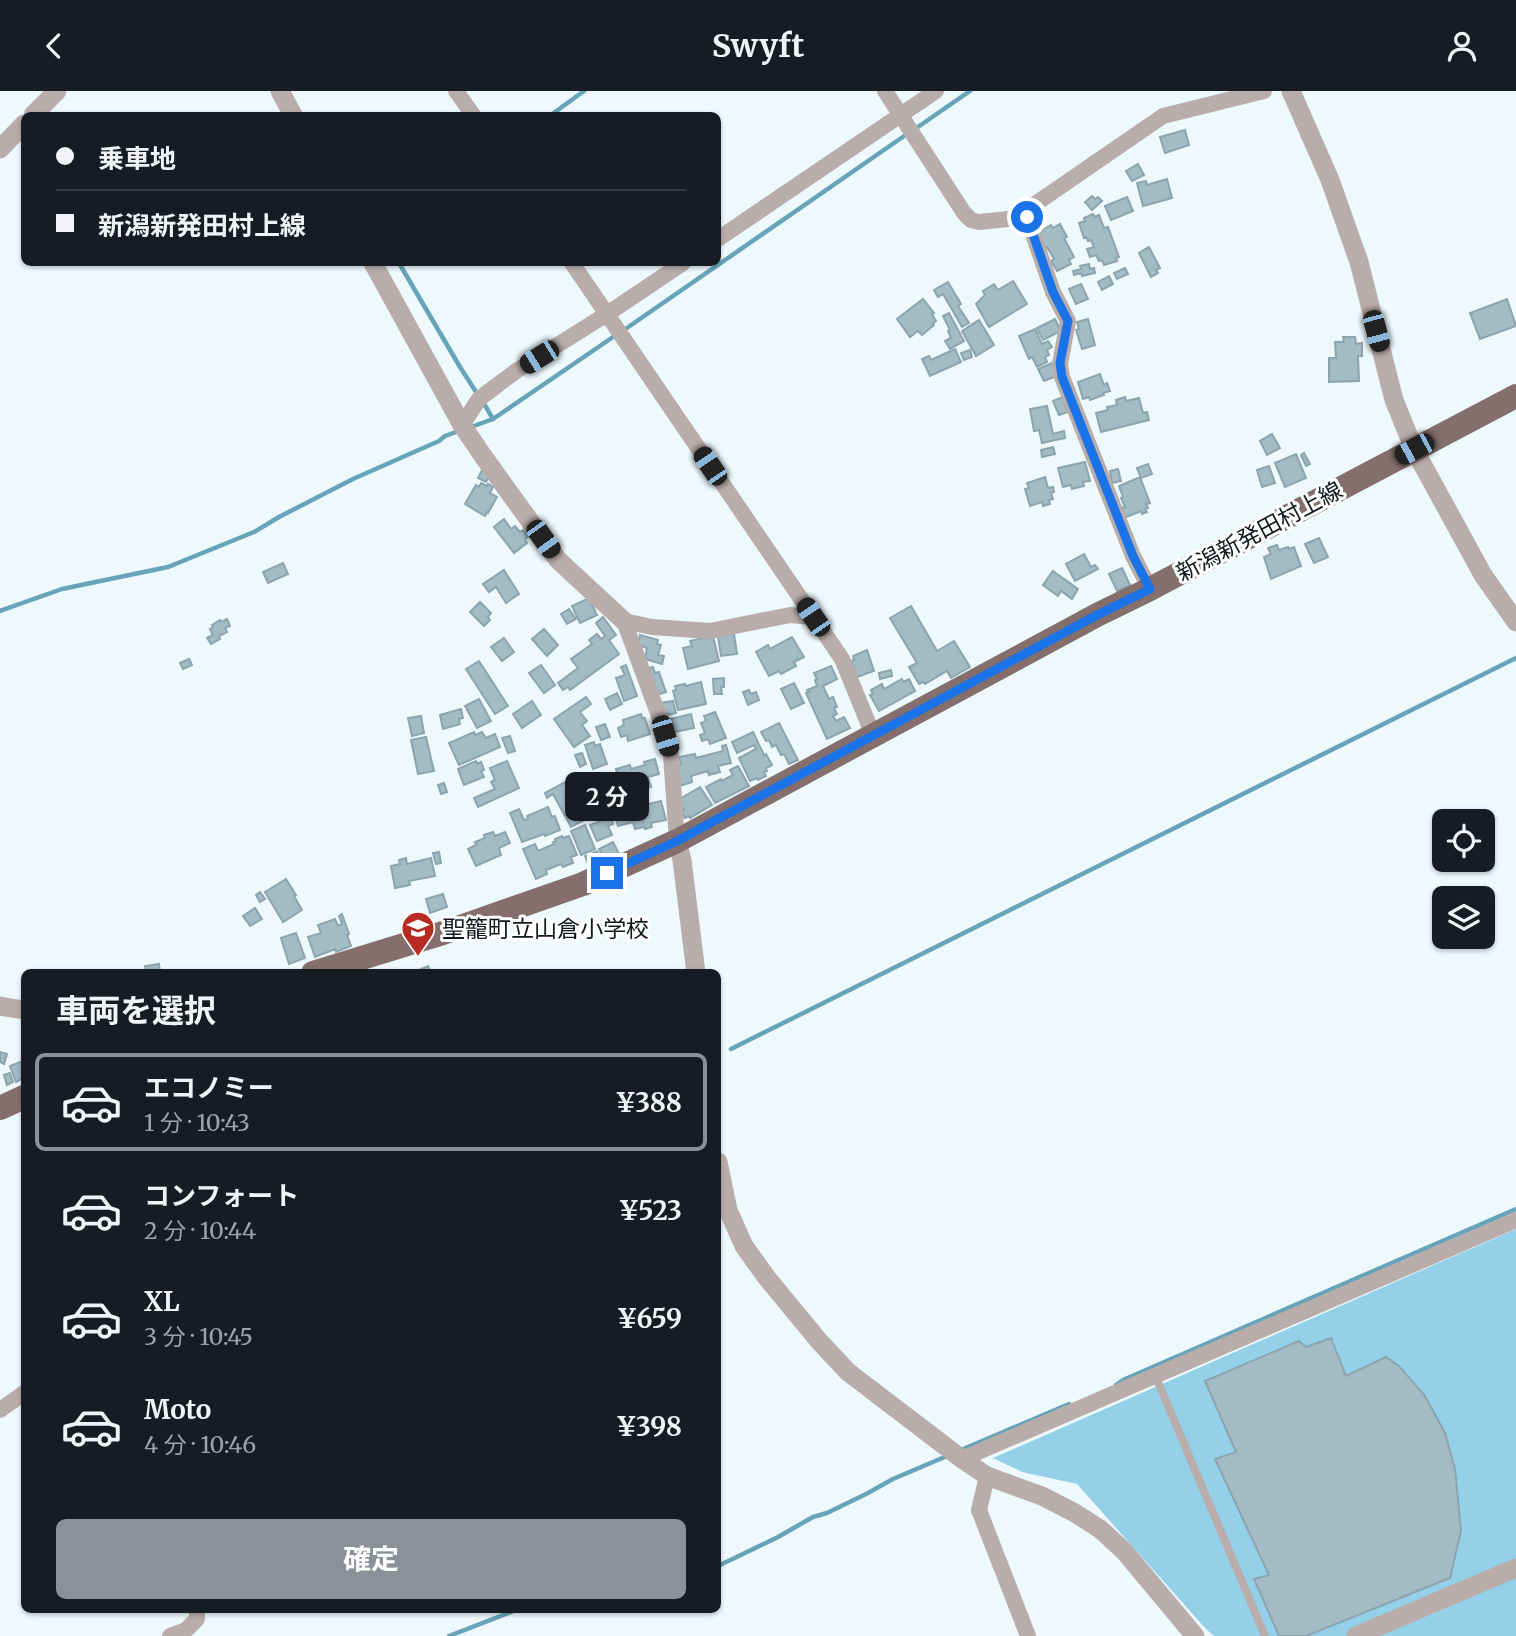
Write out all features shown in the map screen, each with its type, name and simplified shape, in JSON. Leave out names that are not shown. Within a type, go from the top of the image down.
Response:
[{"type":"main road","name":"新潟新発田村上線","points":[[326,969],[443,933],[583,884],[677,841],[1097,615],[1516,395]]},
{"type":"main road","points":[[0,1108],[21,1098]]},
{"type":"street","points":[[36,112],[57,91]]},
{"type":"street","points":[[279,91],[291,112]]},
{"type":"street","points":[[456,91],[471,112]]},
{"type":"street","points":[[885,91],[964,213],[979,222],[1027,217]]},
{"type":"street","points":[[721,237],[936,91]]},
{"type":"street","points":[[1150,589],[1133,556],[1062,377],[1060,363],[1068,321],[1053,292],[1025,211],[1163,116],[1264,91]]},
{"type":"street","points":[[1291,91],[1330,180],[1355,250],[1394,400],[1414,449],[1483,575],[1516,622]]},
{"type":"street","points":[[0,149],[21,127]]},
{"type":"street","points":[[375,266],[462,425],[558,560],[624,621],[671,755],[677,841],[682,860],[696,969]]},
{"type":"street","points":[[574,266],[821,625],[842,659],[873,735]]},
{"type":"street","points":[[462,425],[479,399],[516,371],[679,266]]},
{"type":"street","points":[[624,621],[652,627],[710,631],[790,615],[813,617]]},
{"type":"street","points":[[0,1006],[21,1010]]},
{"type":"street","points":[[721,1176],[728,1210],[744,1246],[766,1277],[848,1372],[987,1476],[1042,1496],[1100,1529],[1124,1551],[1195,1636]]},
{"type":"street","points":[[962,1459],[1516,1220]]},
{"type":"street","points":[[0,1410],[21,1395]]},
{"type":"street","points":[[987,1476],[979,1510],[1028,1636]]},
{"type":"street","points":[[1356,1636],[1516,1568]]},
{"type":"street","points":[[170,1636],[186,1630],[197,1619],[197,1613]]},
{"type":"lane","points":[[1155,1375],[1265,1636]]},
{"type":"shaded area","points":[[1516,1229],[1516,1636],[1214,1636],[1077,1484],[1022,1472],[993,1458]]},
{"type":"building","points":[[1185,130],[1189,145],[1165,153],[1160,137]]},
{"type":"building","points":[[1138,164],[1144,175],[1132,181],[1126,171]]},
{"type":"building","points":[[1167,179],[1172,198],[1143,206],[1137,183],[1146,181],[1147,185]]},
{"type":"building","points":[[1092,196],[1102,201],[1092,210],[1085,202]]},
{"type":"building","points":[[1127,197],[1133,211],[1111,220],[1105,206]]},
{"type":"building","points":[[1093,214],[1095,217],[1099,215],[1104,228],[1108,227],[1119,257],[1116,258],[1117,261],[1104,265],[1096,255],[1090,257],[1087,249],[1094,247],[1091,240],[1084,238],[1079,223]]},
{"type":"building","points":[[1060,224],[1074,257],[1069,260],[1071,264],[1057,271],[1051,261],[1054,259],[1047,247],[1045,248],[1039,232],[1051,225],[1053,228]]},
{"type":"building","points":[[1149,247],[1160,268],[1156,270],[1158,273],[1151,277],[1139,253]]},
{"type":"building","points":[[1089,264],[1095,273],[1074,275],[1073,271]]},
{"type":"building","points":[[1125,268],[1128,274],[1117,279],[1114,273]]},
{"type":"building","points":[[1109,276],[1113,284],[1102,290],[1098,282]]},
{"type":"building","points":[[1013,281],[1027,304],[989,327],[976,304],[985,295],[983,291],[994,284],[998,290]]},
{"type":"building","points":[[948,282],[969,323],[962,327],[943,294],[938,297],[934,290]]},
{"type":"building","points":[[1081,284],[1088,299],[1076,304],[1069,289]]},
{"type":"building","points":[[923,299],[934,313],[932,314],[936,321],[922,335],[918,331],[910,337],[897,319]]},
{"type":"building","points":[[1507,299],[1516,326],[1480,339],[1470,313]]},
{"type":"building","points":[[949,313],[964,341],[950,349],[945,341],[951,338],[948,331],[950,330],[943,316]]},
{"type":"building","points":[[1055,319],[1061,331],[1043,340],[1037,328]]},
{"type":"building","points":[[1088,319],[1095,345],[1082,349],[1076,330],[1079,329],[1077,322]]},
{"type":"building","points":[[979,320],[994,345],[976,356],[962,331]]},
{"type":"building","points":[[1035,329],[1042,344],[1048,341],[1052,347],[1047,350],[1047,362],[1037,367],[1032,357],[1029,359],[1019,336]]},
{"type":"building","points":[[1343,337],[1355,337],[1356,344],[1362,343],[1362,356],[1358,356],[1359,381],[1329,382],[1329,358],[1336,358],[1335,342],[1344,342]]},
{"type":"building","points":[[955,349],[961,362],[930,376],[922,359],[929,356],[931,360]]},
{"type":"building","points":[[970,350],[972,357],[964,360],[961,353]]},
{"type":"building","points":[[1057,361],[1059,375],[1044,381],[1038,369]]},
{"type":"building","points":[[1100,374],[1104,385],[1107,383],[1110,391],[1090,400],[1089,397],[1083,399],[1078,382]]},
{"type":"building","points":[[1062,397],[1068,412],[1059,415],[1053,401]]},
{"type":"building","points":[[1125,397],[1126,401],[1139,398],[1143,413],[1147,412],[1149,420],[1101,432],[1096,413],[1108,410],[1107,407],[1117,405],[1116,400]]},
{"type":"building","points":[[1047,406],[1053,434],[1064,431],[1065,438],[1042,443],[1039,430],[1034,431],[1030,409]]},
{"type":"building","points":[[1272,434],[1280,448],[1267,455],[1260,441]]},
{"type":"building","points":[[1053,447],[1055,454],[1042,457],[1041,450]]},
{"type":"building","points":[[1304,453],[1310,464],[1306,466],[1301,455]]},
{"type":"building","points":[[1296,454],[1306,478],[1285,487],[1275,463]]},
{"type":"building","points":[[1085,462],[1090,481],[1083,482],[1084,486],[1072,489],[1071,485],[1063,487],[1058,468]]},
{"type":"building","points":[[1148,464],[1152,474],[1141,478],[1137,468]]},
{"type":"building","points":[[1269,466],[1275,483],[1262,487],[1257,470]]},
{"type":"building","points":[[483,468],[491,472],[486,482],[478,478]]},
{"type":"building","points":[[1118,469],[1121,481],[1112,483],[1110,471]]},
{"type":"building","points":[[1045,477],[1048,488],[1053,487],[1053,499],[1049,500],[1050,504],[1043,506],[1042,502],[1030,506],[1025,489],[1029,488],[1027,483]]},
{"type":"building","points":[[1140,477],[1150,503],[1146,504],[1147,512],[1142,514],[1141,511],[1124,518],[1120,508],[1125,507],[1119,486]]},
{"type":"building","points":[[481,483],[493,487],[490,493],[497,497],[485,516],[465,504],[476,485],[479,487]]},
{"type":"building","points":[[504,519],[511,529],[515,526],[520,532],[523,530],[528,537],[525,539],[527,543],[514,553],[494,527]]},
{"type":"building","points":[[1319,538],[1328,557],[1314,563],[1305,544]]},
{"type":"building","points":[[1277,545],[1279,550],[1294,547],[1301,566],[1271,579],[1264,557],[1271,554],[1268,548]]},
{"type":"building","points":[[1084,554],[1091,567],[1095,565],[1098,569],[1075,581],[1066,564]]},
{"type":"building","points":[[283,563],[288,574],[268,583],[263,572]]},
{"type":"building","points":[[1122,568],[1130,585],[1117,591],[1109,574]]},
{"type":"building","points":[[504,570],[519,594],[506,603],[496,587],[489,592],[483,584]]},
{"type":"building","points":[[1053,571],[1078,589],[1072,599],[1061,591],[1058,596],[1043,585]]},
{"type":"building","points":[[589,598],[597,615],[580,623],[572,606]]},
{"type":"building","points":[[480,602],[491,613],[488,617],[490,620],[484,626],[470,612]]},
{"type":"building","points":[[911,606],[937,651],[954,641],[970,667],[951,678],[947,671],[925,684],[919,684],[909,667],[917,663],[890,618]]},
{"type":"building","points":[[569,609],[576,619],[567,624],[561,614]]},
{"type":"building","points":[[603,617],[616,635],[609,640],[619,654],[570,690],[568,687],[563,690],[558,683],[578,668],[571,659],[592,644],[589,640],[597,634],[601,639],[605,636],[596,623]]},
{"type":"building","points":[[227,619],[230,626],[225,628],[227,632],[211,644],[207,638],[213,635],[210,629],[212,625]]},
{"type":"building","points":[[544,629],[558,645],[547,656],[532,639]]},
{"type":"building","points":[[734,634],[737,654],[721,656],[718,636]]},
{"type":"building","points":[[640,635],[658,640],[657,644],[661,645],[658,655],[664,656],[662,664],[645,659],[647,648],[638,645]]},
{"type":"building","points":[[713,636],[719,661],[688,669],[683,648],[692,646],[690,641]]},
{"type":"building","points":[[792,637],[804,657],[794,662],[796,666],[781,674],[779,671],[769,676],[756,652],[768,645],[770,649]]},
{"type":"building","points":[[504,638],[514,652],[502,661],[491,647]]},
{"type":"building","points":[[867,650],[874,671],[857,677],[851,661],[854,660],[853,656]]},
{"type":"building","points":[[189,659],[192,665],[183,669],[180,663]]},
{"type":"building","points":[[479,661],[508,706],[495,714],[466,669]]},
{"type":"building","points":[[541,665],[555,685],[544,693],[529,673]]},
{"type":"building","points":[[626,665],[637,696],[624,701],[616,678],[625,675],[621,667]]},
{"type":"building","points":[[831,666],[837,679],[823,686],[829,699],[833,697],[837,707],[834,708],[837,714],[833,716],[836,721],[844,717],[850,728],[827,739],[806,693],[817,686],[814,673]]},
{"type":"building","points":[[653,667],[655,673],[659,672],[666,692],[656,695],[646,669]]},
{"type":"building","points":[[891,670],[892,676],[880,679],[879,673]]},
{"type":"building","points":[[724,678],[722,694],[714,694],[713,679]]},
{"type":"building","points":[[902,679],[903,682],[909,679],[915,691],[879,711],[870,695],[873,694],[871,690],[882,684],[884,689]]},
{"type":"building","points":[[701,682],[706,704],[678,710],[673,691],[676,690],[675,686]]},
{"type":"building","points":[[794,683],[804,703],[791,709],[781,689]]},
{"type":"building","points":[[749,690],[751,694],[756,692],[759,700],[748,705],[743,692]]},
{"type":"building","points":[[617,693],[622,704],[610,710],[605,699]]},
{"type":"building","points":[[586,697],[591,704],[580,712],[587,721],[582,725],[590,736],[574,747],[554,719]]},
{"type":"building","points":[[479,699],[491,721],[477,728],[465,706]]},
{"type":"building","points":[[532,701],[541,715],[522,728],[513,714]]},
{"type":"building","points":[[673,701],[676,713],[662,716],[660,703]]},
{"type":"building","points":[[461,709],[463,718],[459,719],[460,724],[443,729],[440,715]]},
{"type":"building","points":[[715,712],[726,738],[710,744],[708,739],[702,741],[700,735],[705,733],[701,723],[706,721],[704,716]]},
{"type":"building","points":[[641,714],[650,734],[628,741],[627,735],[621,737],[618,728],[624,725],[623,720]]},
{"type":"building","points":[[691,714],[694,728],[670,733],[667,720]]},
{"type":"building","points":[[421,716],[424,733],[412,736],[408,718]]},
{"type":"building","points":[[779,723],[798,760],[789,764],[784,754],[781,755],[776,745],[772,747],[761,732]]},
{"type":"building","points":[[605,724],[610,737],[601,740],[596,727]]},
{"type":"building","points":[[474,732],[475,735],[482,732],[486,738],[495,734],[500,747],[459,765],[449,743]]},
{"type":"building","points":[[753,732],[772,765],[766,768],[766,776],[750,781],[739,758],[756,749],[754,745],[737,753],[732,742]]},
{"type":"building","points":[[510,736],[515,751],[508,753],[502,738]]},
{"type":"building","points":[[426,737],[434,771],[418,774],[411,740]]},
{"type":"building","points":[[594,742],[595,746],[600,744],[607,764],[593,769],[585,745]]},
{"type":"building","points":[[726,745],[731,763],[718,766],[720,772],[709,775],[708,771],[691,776],[692,782],[680,786],[675,765],[681,764],[679,757],[695,754],[696,758],[723,751],[722,746]]},
{"type":"building","points":[[582,753],[586,764],[580,767],[575,755]]},
{"type":"building","points":[[655,759],[659,774],[648,777],[651,787],[625,794],[626,797],[615,800],[610,782],[616,781],[616,769],[630,765],[631,769]]},
{"type":"building","points":[[476,761],[477,764],[481,762],[484,777],[464,785],[458,769]]},
{"type":"building","points":[[507,761],[519,788],[478,807],[474,798],[495,789],[491,782],[495,780],[490,768]]},
{"type":"building","points":[[738,766],[749,786],[715,803],[706,787],[733,775],[730,770]]},
{"type":"building","points":[[565,782],[586,819],[571,827],[553,794],[547,798],[545,793]]},
{"type":"building","points":[[444,783],[447,792],[441,794],[438,785]]},
{"type":"building","points":[[700,787],[712,805],[690,818],[685,818],[678,800]]},
{"type":"building","points":[[661,801],[666,820],[651,823],[652,827],[645,829],[635,829],[633,822],[618,826],[615,815]]},
{"type":"building","points":[[548,807],[560,830],[522,842],[510,813],[519,809],[524,820]]},
{"type":"building","points":[[611,817],[613,824],[608,826],[612,835],[597,841],[590,825]]},
{"type":"building","points":[[585,825],[595,849],[581,855],[571,831]]},
{"type":"building","points":[[493,832],[495,836],[505,832],[510,843],[499,848],[501,855],[476,866],[468,849],[485,838],[484,835]]},
{"type":"building","points":[[569,836],[577,855],[571,857],[573,863],[546,870],[547,874],[536,879],[523,849],[535,844],[538,851],[554,844],[555,839]]},
{"type":"building","points":[[613,842],[619,854],[604,860],[599,849]]},
{"type":"building","points":[[597,851],[601,861],[589,866],[585,856]]},
{"type":"building","points":[[439,852],[441,863],[436,864],[433,853]]},
{"type":"building","points":[[406,858],[407,864],[431,858],[435,876],[409,881],[410,885],[395,888],[391,866],[400,864],[399,860]]},
{"type":"building","points":[[286,879],[302,910],[283,922],[265,892]]},
{"type":"building","points":[[260,892],[265,899],[260,902],[256,895]]},
{"type":"building","points":[[443,894],[447,907],[430,913],[426,899]]},
{"type":"building","points":[[255,908],[262,919],[250,926],[243,916]]},
{"type":"building","points":[[342,914],[351,946],[315,957],[308,937],[321,933],[318,925],[335,919],[338,926],[342,924],[339,916]]},
{"type":"building","points":[[296,933],[305,958],[289,964],[281,938]]},
{"type":"building","points":[[159,964],[160,969],[146,969],[145,966]]},
{"type":"building","points":[[0,1052],[7,1054],[4,1064],[0,1062]]},
{"type":"building","points":[[21,1062],[21,1080],[16,1082],[10,1066]]},
{"type":"building","points":[[10,1073],[13,1082],[7,1085],[4,1075]]},
{"type":"building","points":[[1331,1338],[1346,1376],[1386,1357],[1400,1367],[1425,1396],[1445,1433],[1455,1469],[1461,1531],[1450,1578],[1306,1636],[1279,1636],[1254,1579],[1269,1575],[1215,1459],[1236,1452],[1205,1381],[1299,1341],[1306,1347]]},
{"type":"waterway","points":[[555,112],[584,91]]},
{"type":"waterway","points":[[915,129],[970,91]]},
{"type":"waterway","points":[[721,263],[907,134]]},
{"type":"waterway","points":[[401,266],[478,395]]},
{"type":"waterway","points":[[624,330],[716,266]]},
{"type":"waterway","points":[[471,427],[493,419],[616,335]]},
{"type":"waterway","points":[[483,402],[493,419]]},
{"type":"waterway","points":[[0,611],[62,589],[168,567],[254,532],[353,479],[459,431]]},
{"type":"waterway","points":[[731,1049],[1516,658]]},
{"type":"waterway","points":[[1116,1385],[1516,1209]]},
{"type":"waterway","points":[[961,1450],[1069,1404]]},
{"type":"waterway","points":[[721,1565],[813,1517],[827,1513],[893,1479],[947,1456]]},
{"type":"waterway","points":[[449,1636],[508,1613]]},
{"type":"place","name":"聖籠町立山倉小学校","points":[[418,958]]},
{"type":"route","points":[[607,873],[677,841],[1150,589],[1133,556],[1062,377],[1060,363],[1068,321],[1053,292],[1027,217]]}]
